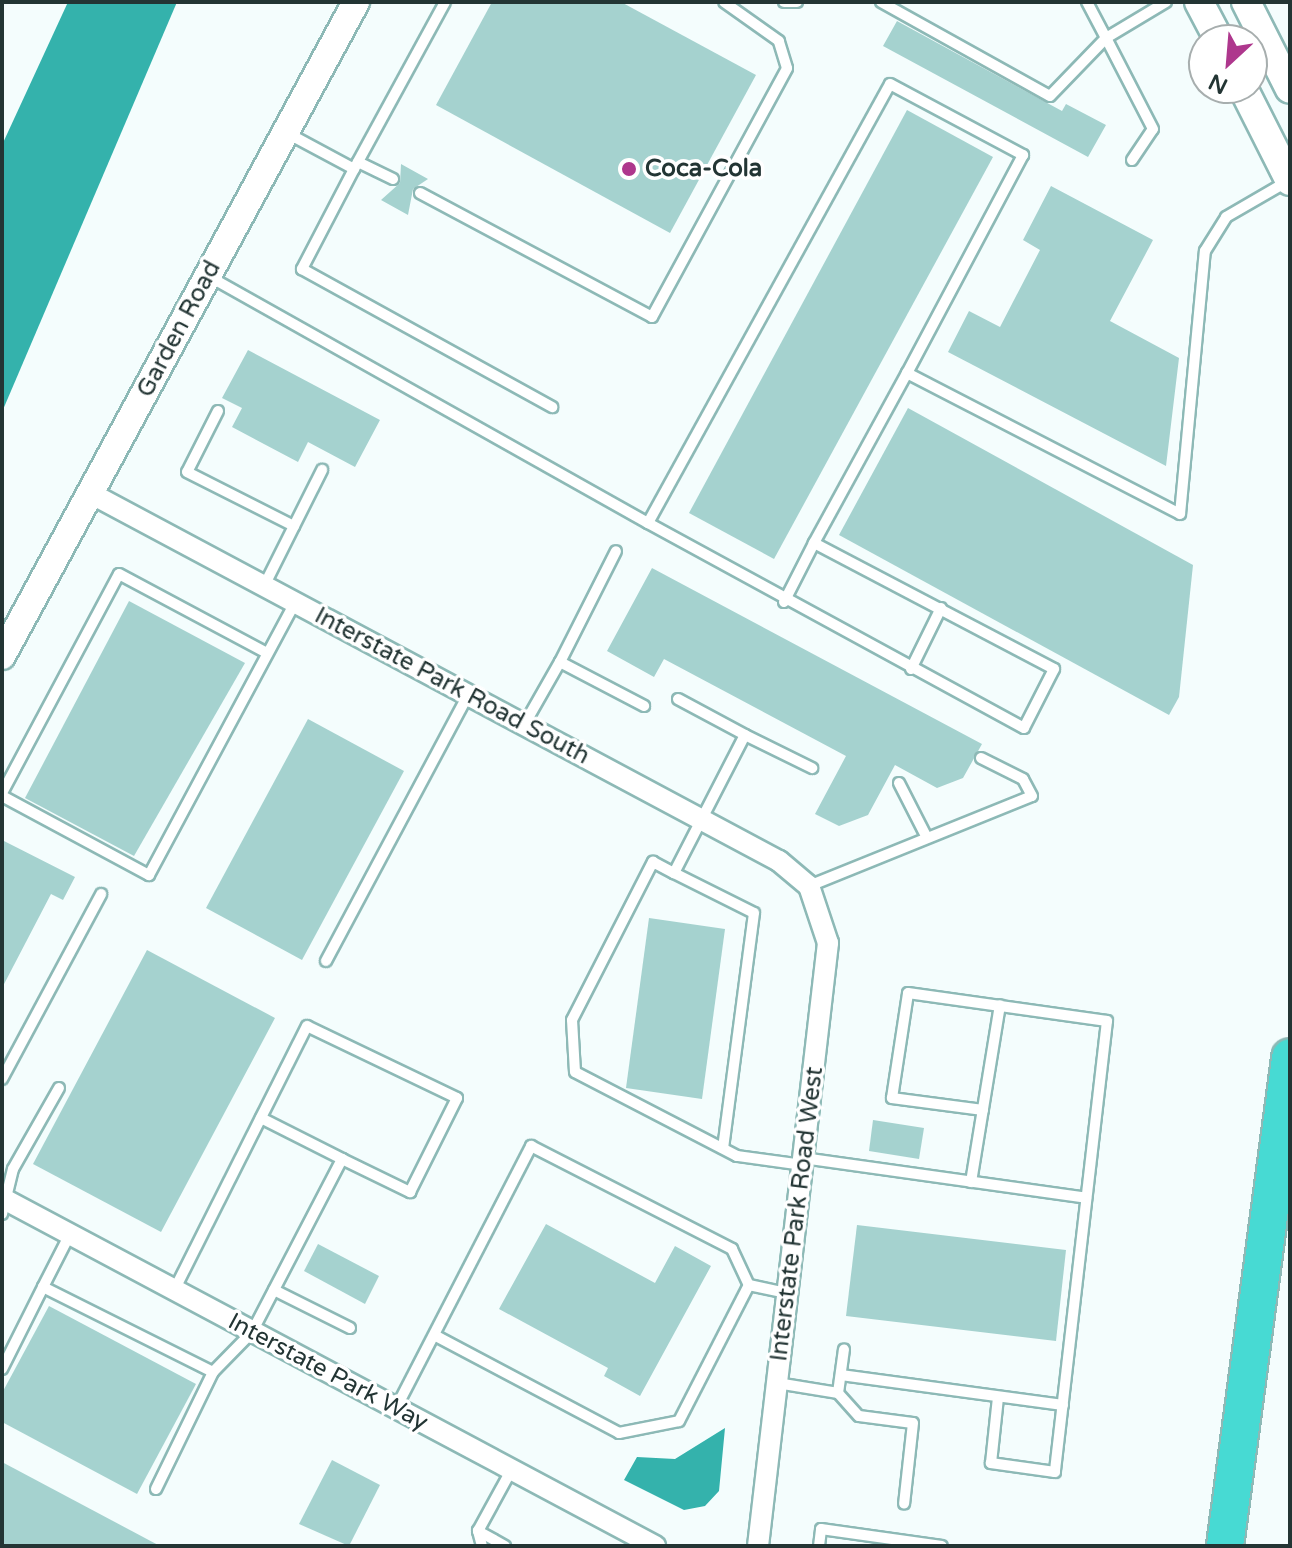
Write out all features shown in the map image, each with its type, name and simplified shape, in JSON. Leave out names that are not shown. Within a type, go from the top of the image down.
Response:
[{"type":"highway","points":[[1225,1546],[1290,1057]]},
{"type":"main road","points":[[1199,2],[1211,24]]},
{"type":"main road","points":[[1246,2],[1290,89]]},
{"type":"main road","points":[[1251,104],[1290,181]]},
{"type":"street","name":"Garden Road","points":[[2,656],[356,2]]},
{"type":"street","name":"Interstate Park Road South","points":[[90,493],[791,868],[809,886]]},
{"type":"street","name":"Interstate Park Road West","points":[[758,1546],[828,943],[809,886]]},
{"type":"street","name":"Interstate Park Way","points":[[4,1204],[70,1234],[655,1546]]},
{"type":"lane","points":[[445,2],[302,269],[552,407]]},
{"type":"lane","points":[[420,193],[652,317],[787,68],[779,41],[724,2]]},
{"type":"lane","points":[[784,2],[797,2]]},
{"type":"lane","points":[[881,2],[1050,96],[1106,38],[1166,2]]},
{"type":"lane","points":[[1087,2],[1153,129],[1132,160]]},
{"type":"lane","points":[[648,523],[890,84],[1023,155],[784,602]]},
{"type":"lane","points":[[285,133],[393,179]]},
{"type":"lane","points":[[907,373],[1180,514],[1205,251],[1226,217],[1290,181]]},
{"type":"lane","points":[[208,276],[784,602],[1024,728],[1054,669],[814,543]]},
{"type":"lane","points":[[218,411],[187,472],[294,526]]},
{"type":"lane","points":[[264,586],[322,470]]},
{"type":"lane","points":[[524,725],[616,551]]},
{"type":"lane","points":[[267,653],[119,574],[2,795],[149,875],[295,603]]},
{"type":"lane","points":[[911,669],[941,608]]},
{"type":"lane","points":[[560,662],[644,706]]},
{"type":"lane","points":[[326,961],[468,695]]},
{"type":"lane","points":[[678,699],[812,768]]},
{"type":"lane","points":[[674,873],[745,735]]},
{"type":"lane","points":[[809,886],[926,836],[1032,796],[1023,779],[981,758]]},
{"type":"lane","points":[[899,783],[926,836]]},
{"type":"lane","points":[[723,1148],[754,913],[653,862],[572,1020],[575,1072],[723,1148],[1086,1198]]},
{"type":"lane","points":[[2,1079],[101,894]]},
{"type":"lane","points":[[983,1110],[892,1098],[908,993],[1107,1021],[1055,1472],[991,1463],[998,1398]]},
{"type":"lane","points":[[971,1182],[1000,1005]]},
{"type":"lane","points":[[174,1290],[307,1026],[457,1098],[410,1192],[261,1118]]},
{"type":"lane","points":[[4,1204],[13,1169],[59,1088]]},
{"type":"lane","points":[[396,1408],[436,1336],[531,1146],[732,1249],[749,1285]]},
{"type":"lane","points":[[156,1489],[213,1372],[252,1332],[342,1159]]},
{"type":"lane","points":[[2,1369],[70,1234]]},
{"type":"lane","points":[[749,1285],[788,1293]]},
{"type":"lane","points":[[436,1336],[619,1433],[679,1421],[749,1285]]},
{"type":"lane","points":[[43,1287],[213,1372]]},
{"type":"lane","points":[[274,1290],[350,1328]]},
{"type":"lane","points":[[838,1393],[844,1349]]},
{"type":"lane","points":[[841,1375],[1063,1405]]},
{"type":"lane","points":[[777,1383],[838,1393],[859,1416],[913,1423],[904,1504]]},
{"type":"lane","points":[[482,1546],[478,1531],[512,1469]]},
{"type":"lane","points":[[819,1546],[821,1529],[942,1546]]},
{"type":"lane","points":[[478,1531],[505,1546]]},
{"type":"water","points":[[68,2],[177,2],[2,412],[2,145]]},
{"type":"water","points":[[725,1428],[719,1491],[705,1506],[684,1510],[624,1480],[637,1457],[675,1459]]},
{"type":"building","name":"Coca-Cola","points":[[492,2],[621,2],[756,75],[670,233],[436,105]]},
{"type":"building","points":[[897,21],[1062,111],[1066,104],[1106,125],[1088,157],[883,46]]},
{"type":"building","points":[[907,110],[993,157],[774,559],[689,513]]},
{"type":"building","points":[[401,164],[428,179],[413,189],[408,215],[381,200],[400,183]]},
{"type":"building","points":[[1051,186],[1153,240],[1110,321],[1179,358],[1166,466],[948,352],[969,311],[1000,327],[1040,250],[1023,240]]},
{"type":"building","points":[[248,350],[380,420],[355,467],[308,442],[298,462],[232,427],[242,408],[222,398]]},
{"type":"building","points":[[908,408],[1193,565],[1179,697],[1169,715],[839,535]]},
{"type":"building","points":[[652,568],[982,744],[963,778],[937,788],[895,765],[868,815],[839,826],[815,814],[846,756],[664,659],[654,677],[607,651]]},
{"type":"building","points":[[129,601],[245,663],[134,856],[25,798]]},
{"type":"building","points":[[308,719],[404,771],[302,960],[206,908]]},
{"type":"building","points":[[2,840],[75,877],[63,900],[51,894],[2,988]]},
{"type":"building","points":[[649,918],[725,929],[702,1099],[626,1088]]},
{"type":"building","points":[[147,950],[275,1018],[161,1232],[33,1164]]},
{"type":"building","points":[[873,1120],[924,1128],[919,1159],[869,1151]]},
{"type":"building","points":[[546,1224],[655,1283],[675,1246],[711,1266],[640,1396],[604,1376],[608,1368],[499,1309]]},
{"type":"building","points":[[857,1225],[1066,1250],[1056,1341],[846,1316]]},
{"type":"building","points":[[318,1244],[379,1276],[365,1304],[304,1271]]},
{"type":"building","points":[[49,1306],[196,1384],[137,1494],[2,1422],[2,1393]]},
{"type":"building","points":[[332,1460],[380,1485],[349,1546],[299,1524]]},
{"type":"building","points":[[2,1462],[160,1546],[2,1546]]},
{"type":"place","name":"Coca-Cola","points":[[629,169]]}]
